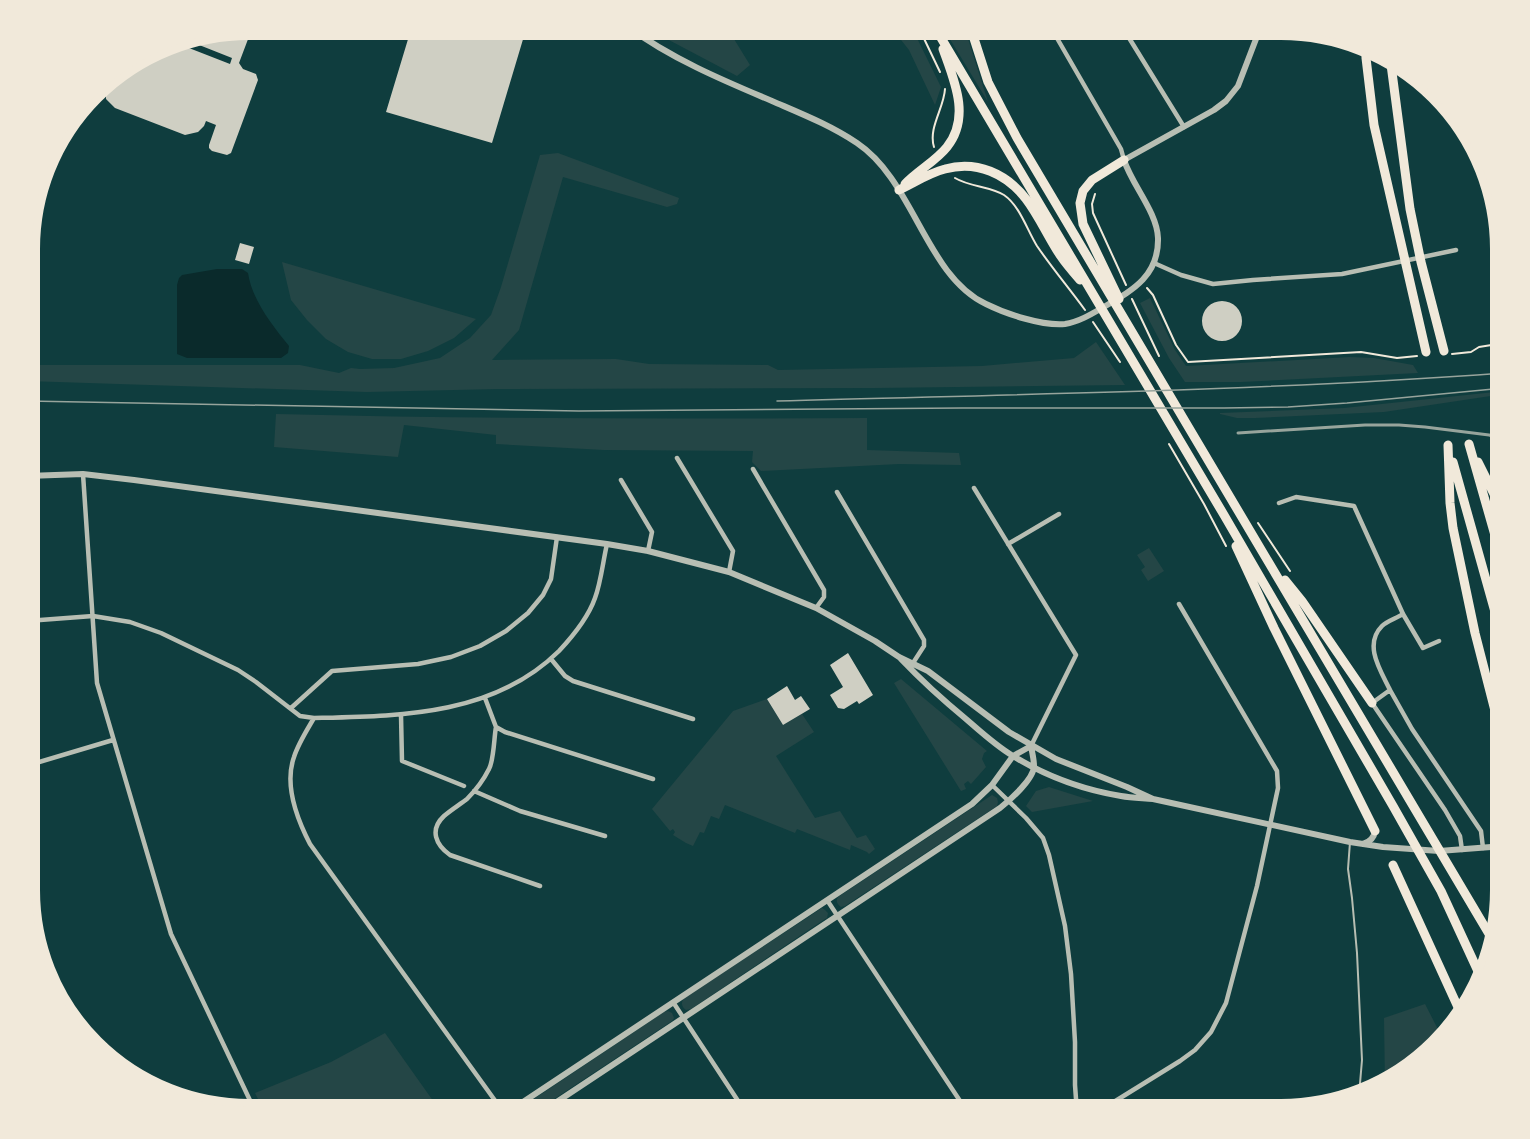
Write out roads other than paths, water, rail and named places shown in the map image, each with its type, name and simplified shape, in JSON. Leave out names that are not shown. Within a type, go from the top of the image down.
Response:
[{"type":"highway","points":[[899,190],[914,174],[948,147],[959,119],[960,104],[956,84],[939,36]]},
{"type":"highway","points":[[941,36],[1224,515],[1441,891],[1478,971]]},
{"type":"highway","points":[[973,36],[988,82],[1017,138],[1489,934]]},
{"type":"highway","points":[[1364,53],[1366,58]]},
{"type":"highway","points":[[1366,54],[1374,125],[1426,352]]},
{"type":"highway","points":[[1391,68],[1410,209],[1444,351]]},
{"type":"highway","points":[[1124,160],[1092,180],[1083,191],[1080,209],[1083,224],[1141,347]]},
{"type":"highway","points":[[899,190],[946,168],[980,167],[997,174],[1011,183],[1027,200],[1061,257],[1098,301]]},
{"type":"highway","points":[[1494,494],[1469,444],[1494,532]]},
{"type":"highway","points":[[1494,608],[1448,445],[1453,528],[1475,633],[1494,707]]},
{"type":"highway","points":[[1224,515],[1246,570],[1375,831]]},
{"type":"highway","points":[[1264,554],[1302,601],[1372,703]]},
{"type":"highway","points":[[1393,865],[1458,1008]]},
{"type":"street","points":[[641,36],[722,80],[828,125],[859,144],[886,171],[952,277],[969,294],[995,308],[1039,321],[1066,324],[1079,320],[1136,287],[1154,263],[1158,247],[1158,232],[1127,170],[1121,149],[1056,36]]},
{"type":"street","points":[[1128,36],[1184,127]]},
{"type":"street","points":[[1124,160],[1226,101],[1238,86],[1257,36]]},
{"type":"street","points":[[1154,263],[1181,275],[1212,284],[1342,274],[1456,250]]},
{"type":"street","points":[[677,458],[733,551],[729,572]]},
{"type":"street","points":[[753,469],[824,590],[824,597],[816,608]]},
{"type":"street","points":[[83,474],[98,683],[113,740],[171,934],[251,1103]]},
{"type":"street","points":[[36,476],[83,474],[557,537],[648,551],[729,572],[816,608],[899,657],[928,671],[1031,746],[1058,760],[1153,799]]},
{"type":"street","points":[[621,480],[652,532],[648,551]]},
{"type":"street","points":[[555,1103],[988,816],[1008,801],[1024,784],[1034,768],[1031,746],[1076,655],[974,488]]},
{"type":"street","points":[[837,492],[924,640],[924,646],[913,663]]},
{"type":"street","points":[[1279,503],[1296,497],[1354,506],[1403,614],[1423,648],[1439,641]]},
{"type":"street","points":[[1008,544],[1059,514]]},
{"type":"street","points":[[291,708],[332,671],[418,664],[451,657],[506,631],[528,613],[543,595],[551,579],[557,537]]},
{"type":"street","points":[[36,620],[93,616],[130,622],[161,633],[238,670],[300,716],[314,718],[401,715],[455,707],[485,698],[531,674],[551,659],[569,640],[589,612],[596,597],[607,544]]},
{"type":"street","points":[[1112,1103],[1180,1061],[1195,1050],[1211,1032],[1226,1003],[1257,886],[1278,788],[1277,771],[1179,604]]},
{"type":"street","points":[[1403,614],[1382,626],[1373,640],[1374,654],[1390,690],[1412,729],[1481,831],[1483,848]]},
{"type":"street","points":[[899,657],[921,680],[996,745],[1048,775],[1097,791],[1123,797],[1153,799],[1350,842],[1396,849],[1439,851],[1494,847]]},
{"type":"street","points":[[551,659],[565,676],[573,681],[693,719]]},
{"type":"street","points":[[1390,690],[1372,703],[1445,810],[1460,836],[1461,850]]},
{"type":"street","points":[[485,698],[496,727],[490,767],[466,799],[442,817],[437,825],[436,841],[441,849],[450,855],[540,886]]},
{"type":"street","points":[[401,715],[402,761],[465,786]]},
{"type":"street","points":[[314,718],[293,757],[291,776],[293,801],[299,822],[310,844],[494,1103]]},
{"type":"street","points":[[496,727],[505,732],[653,779]]},
{"type":"street","points":[[36,763],[113,740]]},
{"type":"street","points":[[522,1103],[972,804],[992,785],[1013,756],[1031,746]]},
{"type":"street","points":[[992,785],[1043,838],[1049,855],[1065,926],[1071,974],[1075,1092],[1078,1103]]},
{"type":"street","points":[[474,790],[520,811],[605,836]]},
{"type":"street","points":[[1362,844],[1375,836],[1375,831]]},
{"type":"street","points":[[1375,831],[1383,847]]},
{"type":"street","points":[[1393,865],[1396,849]]},
{"type":"street","points":[[827,900],[961,1103]]},
{"type":"street","points":[[673,1002],[739,1103]]},
{"type":"lane","points":[[1350,842],[1347,869],[1357,953],[1362,1060],[1360,1088]]},
{"type":"tram line","points":[[777,401],[1232,388],[1494,374]]},
{"type":"tram line","points":[[36,401],[579,411],[1224,408],[1347,403],[1494,389]]},
{"type":"railway","points":[[1238,433],[1399,425],[1494,436]]}]
